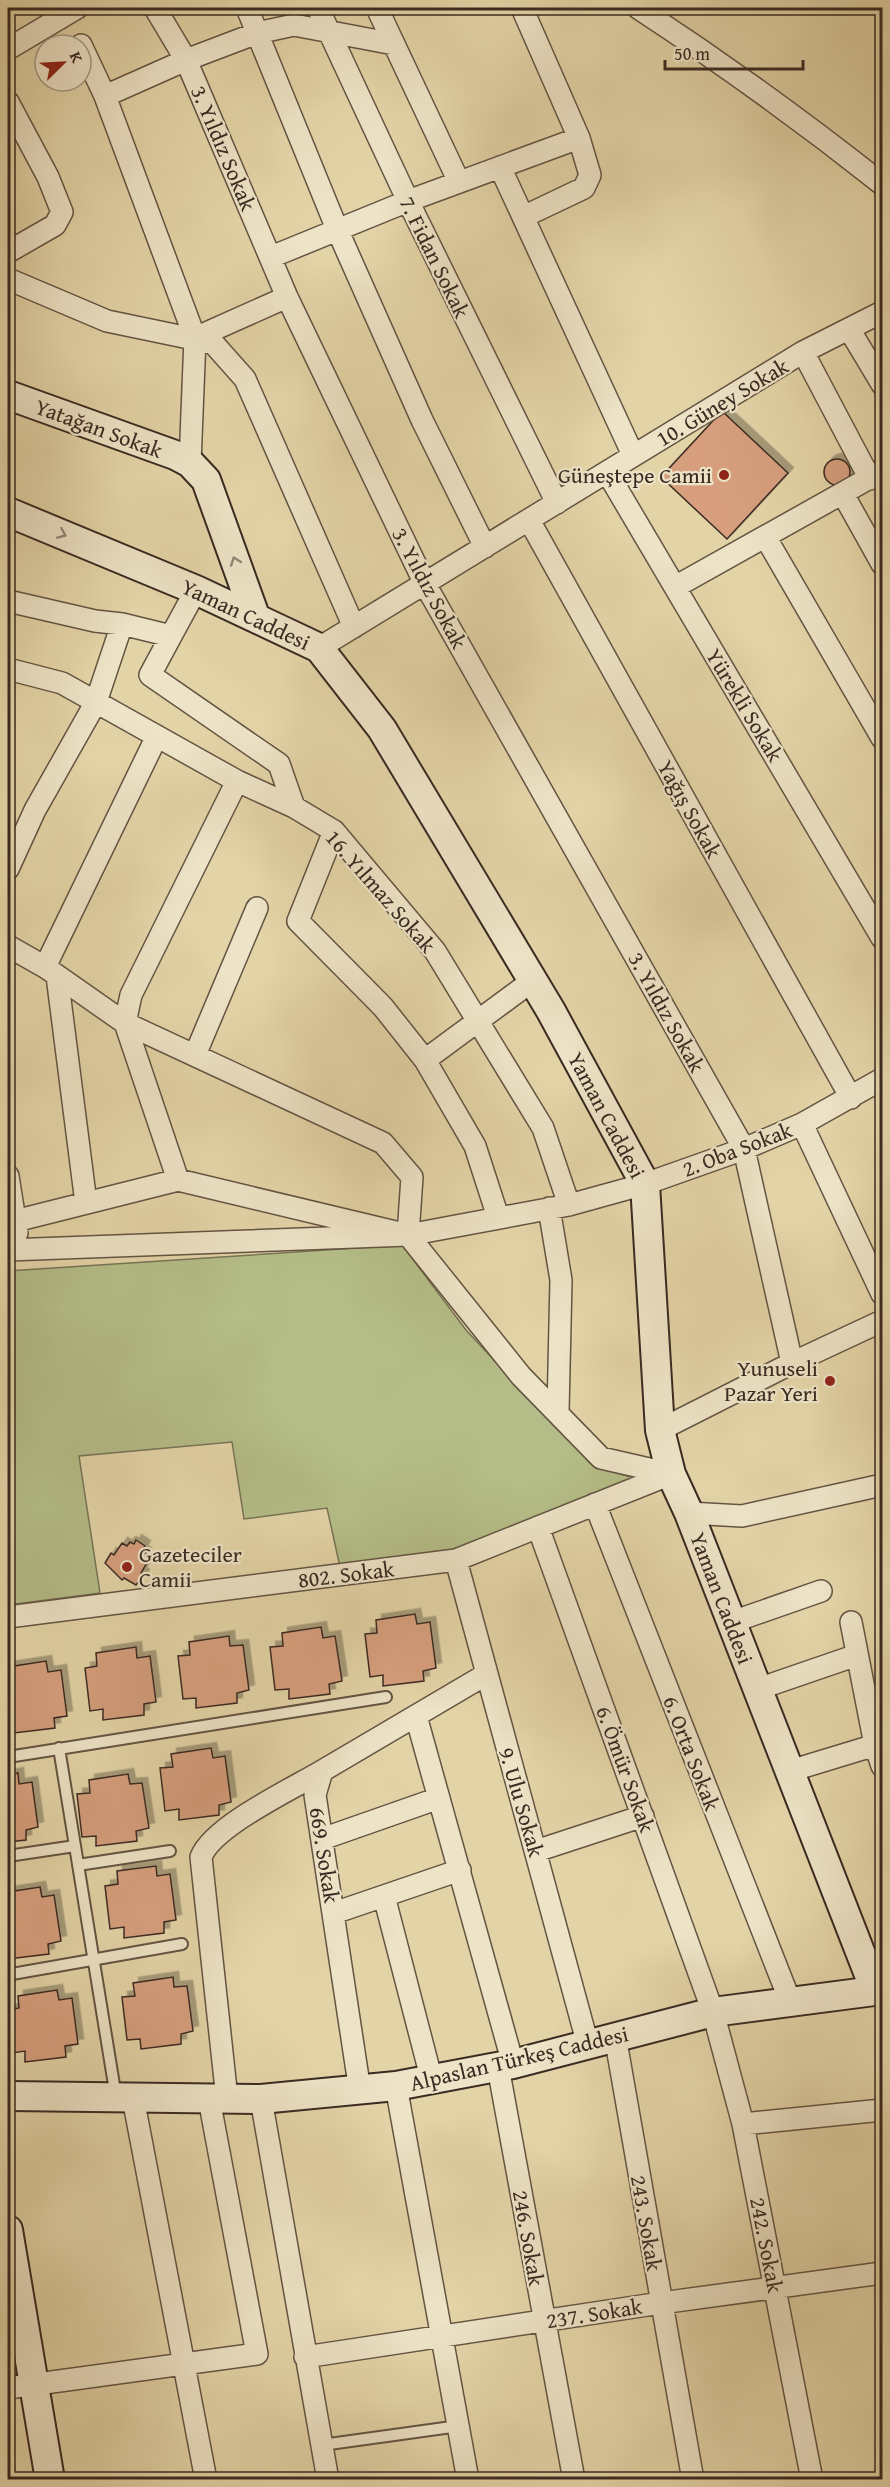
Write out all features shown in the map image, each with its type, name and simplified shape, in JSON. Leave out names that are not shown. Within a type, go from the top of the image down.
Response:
[{"type":"main road","name":"Yatağan Sokak","points":[[8,395],[175,455],[190,463]]},
{"type":"main road","points":[[190,463],[206,480],[255,616]]},
{"type":"main road","name":"Yaman Caddesi","points":[[8,512],[196,590],[319,648],[382,729],[532,981],[645,1184],[660,1430],[671,1474],[689,1513],[790,1772],[879,1990]]},
{"type":"main road","name":"Alpaslan Türkeş Caddesi","points":[[8,2096],[261,2099],[360,2091],[432,2081],[505,2066],[713,2012],[879,1990]]},
{"type":"main road","points":[[8,2230],[21,2386],[50,2480]]},
{"type":"street","name":"3. Yıldız Sokak","points":[[155,8],[186,60],[287,297],[425,584],[744,1149],[792,1363]]},
{"type":"street","points":[[247,8],[337,230],[422,420],[485,547]]},
{"type":"street","name":"7. Fidan Sokak","points":[[318,8],[408,201],[557,504]]},
{"type":"street","points":[[377,8],[459,182]]},
{"type":"street","points":[[522,8],[579,138],[590,175],[584,188],[523,217]]},
{"type":"street","points":[[638,8],[687,40],[837,148],[882,184]]},
{"type":"street","points":[[8,50],[71,11],[77,33]]},
{"type":"street","points":[[105,96],[186,60],[257,33],[294,25],[394,44]]},
{"type":"street","points":[[93,70],[105,96],[195,338],[190,463]]},
{"type":"street","points":[[8,102],[48,177],[62,212],[55,225],[8,252]]},
{"type":"street","points":[[271,257],[408,201],[579,138]]},
{"type":"street","points":[[500,167],[633,455]]},
{"type":"street","points":[[8,279],[107,321],[213,343],[245,379],[354,627]]},
{"type":"street","points":[[195,338],[287,297]]},
{"type":"street","name":"10. Güney Sokak","points":[[319,648],[803,352],[882,312]]},
{"type":"street","points":[[849,328],[882,384]]},
{"type":"street","points":[[675,587],[876,475],[803,352]]},
{"type":"street","name":"Yürekli Sokak","points":[[607,472],[882,938]]},
{"type":"street","points":[[843,494],[882,564]]},
{"type":"street","name":"Yağış Sokak","points":[[529,520],[851,1098]]},
{"type":"street","points":[[766,538],[882,738]]},
{"type":"street","points":[[196,590],[150,675],[279,764],[294,807]]},
{"type":"street","points":[[8,601],[171,636]]},
{"type":"street","points":[[8,869],[35,810],[96,702],[122,624]]},
{"type":"street","name":"16. Yılmaz Sokak","points":[[8,669],[62,683],[237,781],[294,807],[334,831],[435,951],[543,1128],[559,1206],[561,1280],[558,1411]]},
{"type":"street","points":[[86,1203],[51,972],[157,736]]},
{"type":"street","points":[[178,1180],[125,1023],[131,995],[237,781]]},
{"type":"street","points":[[334,831],[298,921],[383,1007],[425,1060],[475,1146],[498,1217]]},
{"type":"street","points":[[195,1055],[257,908]]},
{"type":"street","points":[[8,946],[51,972],[125,1023],[382,1143],[412,1177],[408,1235]]},
{"type":"street","points":[[425,1060],[532,981]]},
{"type":"street","name":"2. Oba Sokak","points":[[13,1249],[408,1235],[559,1206],[645,1184],[744,1149],[802,1124],[851,1098],[880,1088]]},
{"type":"street","points":[[802,1124],[882,1294]]},
{"type":"street","points":[[8,1176],[15,1221],[13,1249]]},
{"type":"street","points":[[15,1221],[178,1180],[408,1235],[520,1376],[558,1411],[602,1458],[671,1474]]},
{"type":"street","points":[[660,1430],[792,1363],[882,1321]]},
{"type":"street","name":"802. Sokak","points":[[8,1617],[456,1560],[671,1474]]},
{"type":"street","points":[[689,1513],[742,1516],[874,1487],[882,1505]]},
{"type":"street","name":"6. Orta Sokak","points":[[595,1504],[790,2001]]},
{"type":"street","name":"6. Ömür Sokak","points":[[538,1527],[713,2012]]},
{"type":"street","name":"9. Ulu Sokak","points":[[456,1560],[485,1675],[536,1851],[588,2045]]},
{"type":"street","points":[[732,1622],[821,1592]]},
{"type":"street","points":[[851,1622],[882,1766]]},
{"type":"street","points":[[758,1689],[857,1655]]},
{"type":"street","points":[[21,2386],[257,2354],[218,2099],[201,1857],[219,1832],[485,1675]]},
{"type":"street","name":"246. Sokak","points":[[416,1716],[460,1870],[505,2066],[544,2320],[574,2480]]},
{"type":"street","points":[[790,1772],[879,1744]]},
{"type":"street","name":"669. Sokak","points":[[322,1771],[315,1795],[360,2091]]},
{"type":"street","points":[[322,1839],[439,1798]]},
{"type":"street","points":[[536,1851],[643,1816]]},
{"type":"street","points":[[334,1913],[460,1870]]},
{"type":"street","points":[[384,1896],[432,2081]]},
{"type":"street","name":"242. Sokak","points":[[713,2012],[743,2124],[812,2480]]},
{"type":"street","name":"243. Sokak","points":[[615,2036],[693,2480]]},
{"type":"street","points":[[396,2086],[468,2480]]},
{"type":"street","points":[[124,2098],[183,2364],[206,2480]]},
{"type":"street","points":[[261,2099],[328,2480]]},
{"type":"street","points":[[743,2124],[882,2110]]},
{"type":"street","name":"237. Sokak","points":[[305,2356],[882,2273]]},
{"type":"lane","points":[[8,1756],[386,1697]]},
{"type":"lane","points":[[59,1748],[93,1960],[124,2098]]},
{"type":"lane","points":[[8,1856],[75,1846]]},
{"type":"lane","points":[[78,1865],[170,1851]]},
{"type":"lane","points":[[12,1974],[182,1944]]},
{"type":"lane","points":[[322,2445],[459,2426]]},
{"type":"green space","points":[[402,1245],[466,1330],[592,1465],[634,1478],[454,1550],[340,1567],[327,1508],[244,1519],[232,1442],[79,1456],[100,1593],[8,1605],[8,1271]]},
{"type":"building","name":"Güneştepe Camii","points":[[722,411],[788,473],[727,539],[661,477]]},
{"type":"building","points":[[837,459],[846,463],[850,472],[846,481],[837,485],[828,481],[824,472],[828,463]]},
{"type":"building","name":"Gazeteciler Camii","points":[[136,1540],[145,1546],[142,1551],[146,1553],[144,1558],[148,1561],[141,1573],[144,1575],[136,1585],[124,1578],[122,1580],[105,1563],[111,1553],[114,1555],[122,1543],[127,1546],[130,1542],[134,1544]]},
{"type":"building","points":[[415,1614],[417,1624],[430,1622],[436,1668],[423,1671],[424,1681],[383,1686],[383,1675],[370,1677],[365,1634],[377,1633],[376,1620]]},
{"type":"building","points":[[321,1627],[323,1638],[335,1636],[342,1681],[329,1684],[330,1694],[289,1699],[289,1689],[275,1690],[270,1647],[283,1646],[282,1633]]},
{"type":"building","points":[[229,1636],[230,1646],[243,1645],[249,1690],[237,1693],[237,1703],[196,1708],[196,1698],[183,1699],[178,1656],[190,1655],[189,1642]]},
{"type":"building","points":[[136,1647],[137,1658],[150,1656],[156,1702],[144,1704],[144,1715],[103,1720],[103,1709],[90,1711],[85,1668],[97,1666],[96,1653]]},
{"type":"building","points":[[46,1661],[48,1672],[61,1670],[67,1716],[54,1718],[55,1728],[14,1733],[14,1723],[8,1724],[8,1667]]},
{"type":"building","points":[[211,1748],[213,1758],[225,1756],[231,1802],[219,1805],[219,1815],[179,1820],[179,1809],[165,1811],[160,1768],[173,1767],[171,1754]]},
{"type":"building","points":[[18,1773],[19,1784],[32,1782],[38,1827],[26,1830],[26,1840],[8,1842],[8,1775]]},
{"type":"building","points":[[128,1774],[130,1784],[142,1783],[149,1828],[136,1831],[137,1841],[96,1846],[96,1836],[82,1837],[77,1794],[90,1793],[89,1780]]},
{"type":"building","points":[[156,1866],[157,1876],[170,1874],[176,1920],[164,1922],[164,1933],[124,1938],[124,1927],[110,1929],[105,1886],[118,1884],[117,1871]]},
{"type":"building","points":[[40,1887],[42,1897],[54,1895],[61,1941],[48,1944],[49,1954],[8,1959],[8,1892]]},
{"type":"building","points":[[173,1977],[174,1987],[187,1986],[193,2031],[181,2034],[181,2044],[141,2049],[140,2039],[127,2040],[122,1997],[135,1996],[133,1983]]},
{"type":"building","points":[[57,1990],[59,2000],[72,1998],[78,2044],[65,2046],[66,2057],[25,2062],[25,2051],[12,2053],[8,2010],[19,2008],[18,1996]]},
{"type":"place","name":"Güneştepe Camii","points":[[724,475]]},
{"type":"place","name":"Yunuseli Pazar Yeri","points":[[830,1381]]},
{"type":"place","name":"Gazeteciler Camii","points":[[127,1567]]}]
